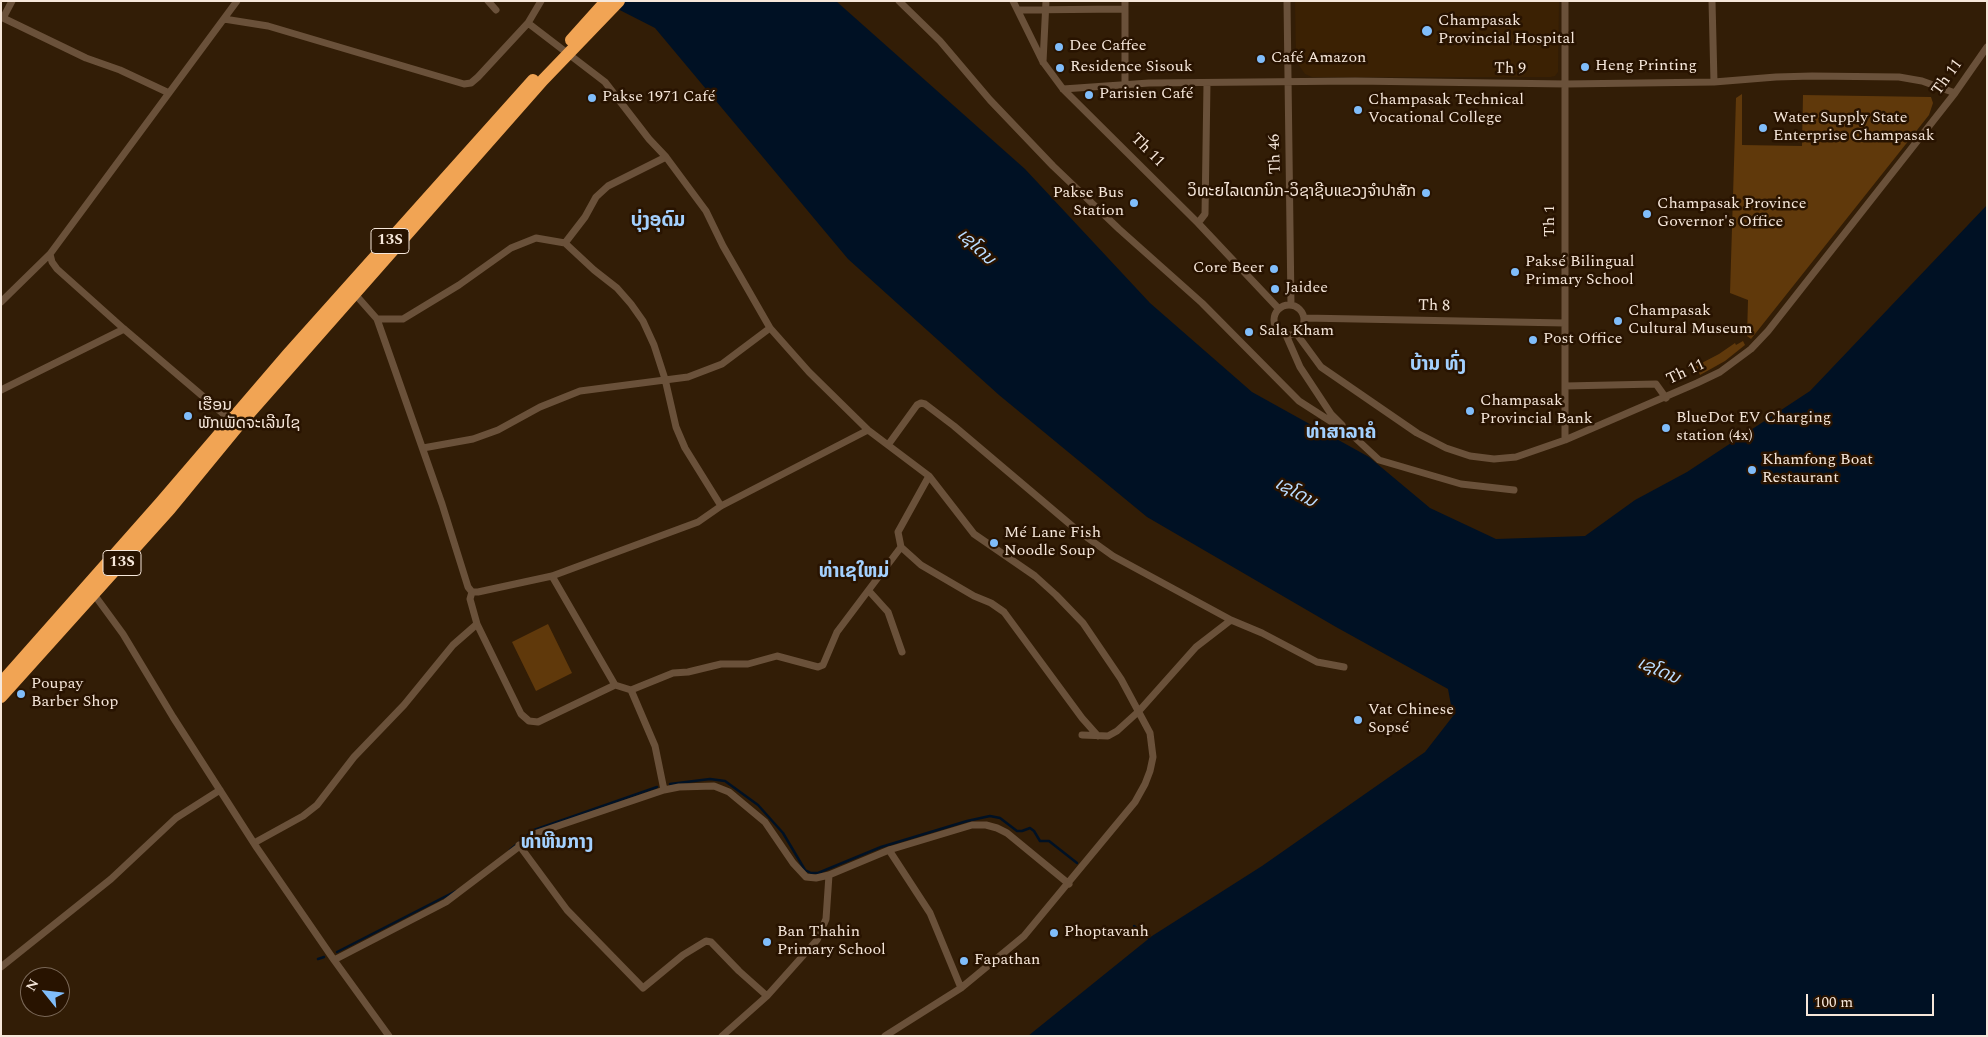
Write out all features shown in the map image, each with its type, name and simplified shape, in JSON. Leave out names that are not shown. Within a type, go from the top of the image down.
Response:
[{"type":"highway","name":"13S","points":[[3,679],[170,509],[235,423],[552,66],[606,1]]},
{"type":"highway","name":"13S","points":[[552,66],[619,1]]},
{"type":"highway","name":"13S","points":[[1,697],[90,590]]},
{"type":"street","points":[[12,1],[2,18],[86,58],[120,70],[169,93]]},
{"type":"street","points":[[1,302],[50,254],[237,1]]},
{"type":"street","points":[[488,1],[496,10]]},
{"type":"street","points":[[224,19],[268,26],[464,84],[471,83],[478,77],[528,23],[541,1]]},
{"type":"street","points":[[899,1],[940,41],[990,100],[1119,229],[1202,303],[1299,401],[1352,435]]},
{"type":"street","name":"Th 11","points":[[1013,1],[1044,62],[1063,89],[1198,223],[1279,309]]},
{"type":"street","points":[[1044,62],[1046,1]]},
{"type":"street","name":"Th 46","points":[[1287,1],[1292,202],[1292,305]]},
{"type":"street","name":"Th 1","points":[[1565,1],[1566,440]]},
{"type":"street","points":[[1712,1],[1714,82]]},
{"type":"street","points":[[1018,10],[1047,11],[1125,5],[1125,83]]},
{"type":"street","points":[[528,23],[605,82],[649,139],[666,157],[706,211],[723,246],[770,328],[809,372],[868,430],[929,476],[974,534],[1035,576],[1083,622],[1121,678],[1150,733],[1153,757],[1145,784],[1134,802],[1069,884],[1024,936],[961,988],[885,1036]]},
{"type":"street","name":"Th 11","points":[[1296,333],[1321,367],[1417,433],[1446,448],[1470,456],[1494,459],[1516,457],[1566,440],[1666,398],[1720,372],[1751,349],[1768,331],[1955,93],[1987,47]]},
{"type":"street","name":"Th 9","points":[[1063,89],[1125,83],[1288,81],[1566,84],[1714,82],[1776,77],[1899,77],[1922,81],[1955,93]]},
{"type":"street","points":[[1198,223],[1205,214],[1207,83]]},
{"type":"street","points":[[565,243],[586,217],[596,197],[608,186],[666,157]]},
{"type":"street","points":[[377,319],[402,319],[459,285],[511,248],[536,238],[565,243],[617,288],[643,321],[654,345],[665,379],[676,427],[685,448],[721,506]]},
{"type":"street","points":[[50,254],[52,262],[57,269],[124,329],[235,423]]},
{"type":"street","points":[[352,292],[377,319],[423,448],[468,587],[472,592]]},
{"type":"street","points":[[1292,305],[1299,309],[1304,318],[1303,325],[1296,333],[1286,335],[1280,333],[1274,325],[1274,318],[1279,309],[1292,305]]},
{"type":"street","name":"Th 8","points":[[1304,318],[1565,323]]},
{"type":"street","points":[[423,448],[474,439],[498,430],[540,407],[580,391],[688,377],[722,364],[770,328]]},
{"type":"street","points":[[1,390],[124,329]]},
{"type":"street","points":[[1286,335],[1300,367],[1331,414],[1379,460],[1461,484],[1514,490]]},
{"type":"street","points":[[1565,386],[1656,384],[1666,398]]},
{"type":"street","points":[[888,445],[917,405],[925,404],[954,426],[1078,531],[1113,556],[1231,620],[1262,633],[1317,662],[1344,667]]},
{"type":"street","points":[[472,592],[552,576],[698,522],[721,506],[868,430]]},
{"type":"street","points":[[929,476],[898,532],[901,547],[921,565],[1004,612],[1082,718],[1098,736]]},
{"type":"street","points":[[552,576],[615,685],[631,690],[673,673],[688,672],[721,664],[748,664],[778,656],[818,667],[823,665],[837,632],[901,547]]},
{"type":"street","points":[[90,590],[123,634],[138,661],[254,843],[334,960],[390,1036]]},
{"type":"street","points":[[869,591],[888,612],[902,652]]},
{"type":"street","points":[[472,592],[470,598],[477,624],[522,714],[529,721],[538,722],[615,685]]},
{"type":"street","points":[[1082,735],[1108,736],[1117,731],[1139,711],[1196,647],[1231,620]]},
{"type":"street","points":[[254,843],[302,816],[317,805],[354,758],[404,704],[453,645],[477,624]]},
{"type":"street","points":[[631,690],[655,746],[664,790]]},
{"type":"street","points":[[334,960],[446,902],[537,833],[664,790],[698,785],[714,786],[729,792],[765,822],[799,871],[806,877],[816,878],[829,875],[889,850],[972,825],[986,825],[1007,833],[1069,884]]},
{"type":"street","points":[[1,967],[111,879],[176,818],[220,790]]},
{"type":"street","points":[[519,845],[567,910],[643,988],[683,955],[706,941],[712,942],[739,971],[767,996]]},
{"type":"street","points":[[889,850],[930,913],[961,988]]},
{"type":"street","points":[[722,1036],[767,996],[817,940],[823,930],[826,919],[829,875]]},
{"type":"shaded area","name":"Champasak Provincial Hospital","points":[[1295,1],[1559,1],[1558,72],[1555,76],[1551,77],[1312,77],[1305,74],[1296,61]]},
{"type":"shaded area","points":[[1742,94],[1742,145],[1802,146],[1803,95],[1931,97],[1933,103],[1929,115],[1751,339],[1747,336],[1748,300],[1730,293],[1736,98]]},
{"type":"shaded area","points":[[1743,341],[1745,345],[1725,361],[1700,375],[1696,366],[1735,343],[1736,345]]},
{"type":"shaded area","points":[[548,624],[572,673],[536,691],[512,642]]},
{"type":"water","name":"ເຊໂດນ","points":[[602,1],[836,1],[1025,169],[1150,303],[1252,392],[1369,457],[1430,508],[1496,539],[1585,536],[1635,500],[1687,472],[1810,391],[1987,205],[1987,1036],[1028,1036],[1152,936],[1262,866],[1425,752],[1453,716],[1448,689],[1336,627],[1147,517],[999,395],[848,259],[655,28]]},
{"type":"waterway","points":[[670,784],[710,779],[725,781],[758,805],[783,833],[805,870],[811,873],[818,873],[881,847],[990,816],[1000,818],[1017,831],[1030,828],[1040,841],[1049,841],[1077,863]]},
{"type":"waterway","points":[[510,850],[534,830],[657,787]]},
{"type":"waterway","points":[[337,952],[456,891]]},
{"type":"waterway","points":[[1134,926],[1149,938]]},
{"type":"waterway","points":[[318,959],[324,957]]},
{"type":"place","name":"Champasak Provincial Hospital","points":[[1427,31]]},
{"type":"place","name":"Dee Caffee","points":[[1059,47]]},
{"type":"place","name":"Café Amazon","points":[[1261,59]]},
{"type":"place","name":"Heng Printing","points":[[1585,67]]},
{"type":"place","name":"Residence Sisouk","points":[[1060,68]]},
{"type":"place","name":"Parisien Café","points":[[1089,95]]},
{"type":"place","name":"Pakse 1971 Café","points":[[592,98]]},
{"type":"place","name":"Champasak Technical Vocational College","points":[[1358,110]]},
{"type":"place","name":"Water Supply State Enterprise Champasak","points":[[1763,128]]},
{"type":"place","name":"ວິທະຍໄລເຕກນິກ-ວິຊາຊີບແຂວງຈໍາປາສັກ","points":[[1426,193]]},
{"type":"place","name":"Pakse Bus Station","points":[[1134,203]]},
{"type":"place","name":"Champasak Province Governor's Office","points":[[1647,214]]},
{"type":"place","name":"Core Beer","points":[[1274,269]]},
{"type":"place","name":"Paksé Bilingual Primary School","points":[[1515,272]]},
{"type":"place","name":"Jaidee","points":[[1275,289]]},
{"type":"place","name":"Champasak Cultural Museum","points":[[1618,321]]},
{"type":"place","name":"Sala Kham","points":[[1249,332]]},
{"type":"place","name":"Post Office","points":[[1533,340]]},
{"type":"place","name":"Champasak Provincial Bank","points":[[1470,411]]},
{"type":"place","name":"ເຮືອນ ພັກເພັດຈະເລີນໄຊ","points":[[188,416]]},
{"type":"place","name":"BlueDot EV Charging station (4x)","points":[[1666,428]]},
{"type":"place","name":"Khamfong Boat Restaurant","points":[[1752,470]]},
{"type":"place","name":"Mé Lane Fish Noodle Soup","points":[[994,543]]},
{"type":"place","name":"Poupay Barber Shop","points":[[21,694]]},
{"type":"place","name":"Vat Chinese Sopsé","points":[[1358,720]]},
{"type":"place","name":"Phoptavanh","points":[[1054,933]]},
{"type":"place","name":"Ban Thahin Primary School","points":[[767,942]]},
{"type":"place","name":"Fapathan","points":[[964,961]]},
{"type":"district","name":"ບຸ່ງອຸດົມ","points":[[658,222]]},
{"type":"district","name":"ບ້ານ ທົ່ງ","points":[[1438,366]]},
{"type":"district","name":"ທ່າສາລາຄໍ","points":[[1341,434]]},
{"type":"district","name":"ທ່າເຊໃຫມ່","points":[[854,573]]},
{"type":"district","name":"ທ່າຫີນກາງ","points":[[557,844]]}]
